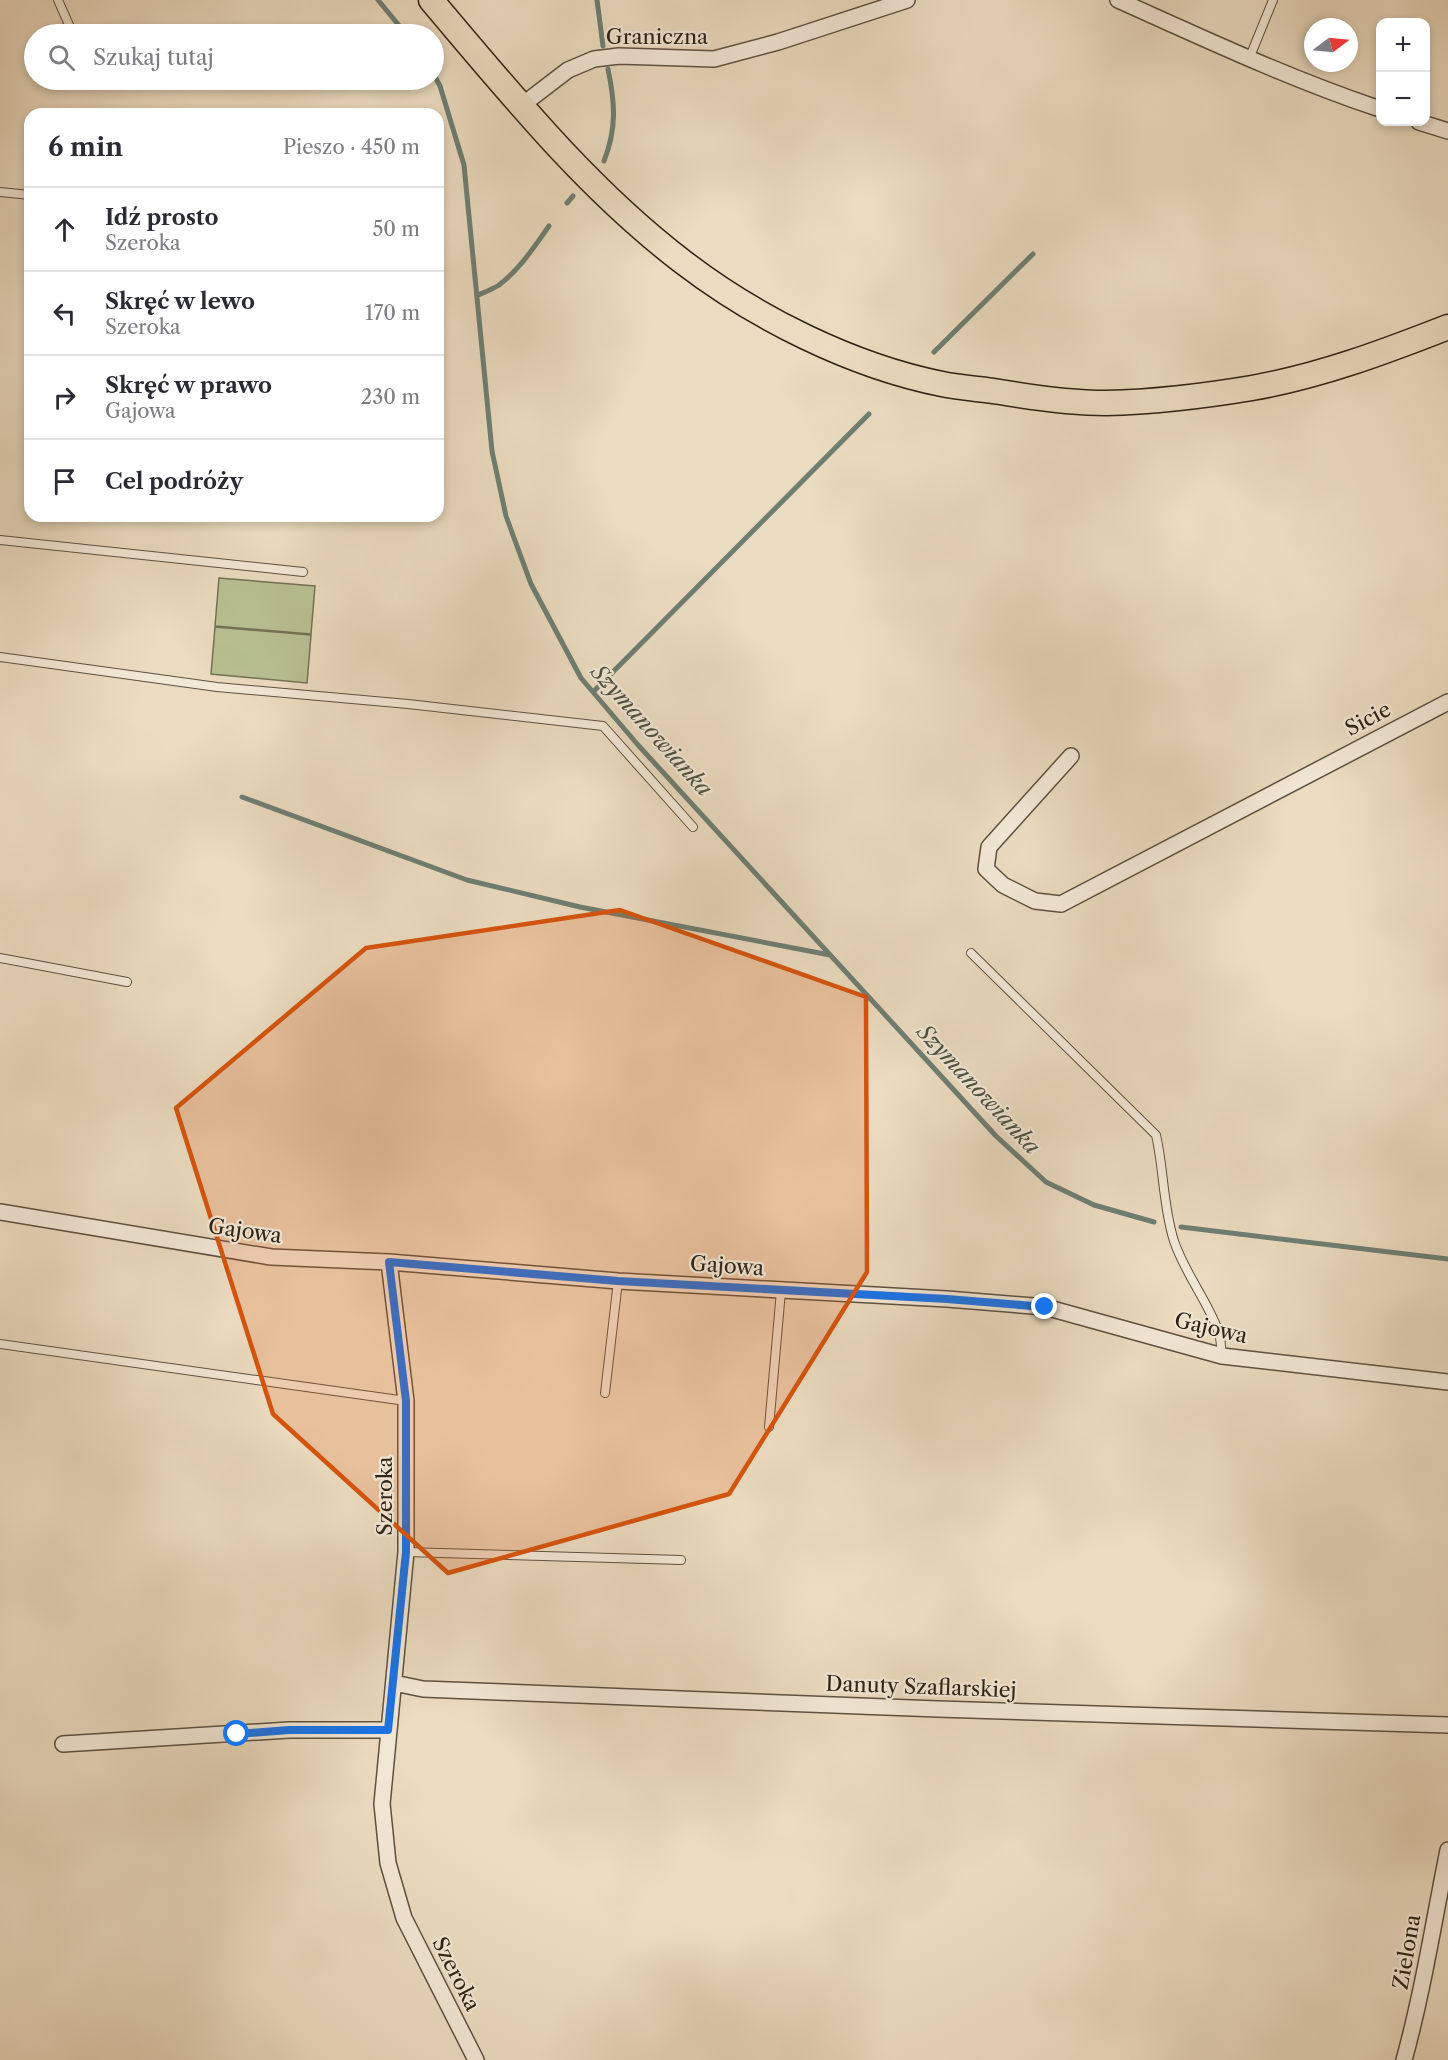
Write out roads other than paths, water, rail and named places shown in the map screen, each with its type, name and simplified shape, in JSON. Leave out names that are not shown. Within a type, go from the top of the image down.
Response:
[{"type":"main road","points":[[431,0],[558,149],[632,220],[684,263],[738,300],[806,338],[879,366],[942,384],[1042,399],[1104,403],[1182,398],[1253,388],[1316,374],[1382,353],[1448,327]]},
{"type":"street","name":"Graniczna","points":[[521,106],[568,70],[594,59],[619,56],[714,60],[778,42],[907,0]]},
{"type":"street","points":[[1118,0],[1249,59],[1376,108]]},
{"type":"street","points":[[1430,125],[1448,131]]},
{"type":"street","name":"Sicie","points":[[1071,756],[989,847],[986,869],[1003,885],[1035,902],[1061,904],[1448,702]]},
{"type":"street","name":"Gajowa","points":[[0,1212],[271,1257],[389,1262],[618,1281],[947,1299],[1045,1307],[1222,1356],[1448,1382]]},
{"type":"street","name":"Szeroka","points":[[389,1262],[406,1401],[406,1552],[382,1804],[388,1863],[404,1918],[476,2060]]},
{"type":"street","name":"Danuty Szaflarskiej","points":[[393,1683],[423,1689],[938,1709],[1448,1725]]},
{"type":"street","points":[[63,1744],[289,1730],[388,1730]]},
{"type":"street","name":"Zielona","points":[[1404,2060],[1419,2006],[1448,1850]]},
{"type":"lane","points":[[58,0],[69,24]]},
{"type":"lane","points":[[1249,59],[1273,0]]},
{"type":"lane","points":[[0,192],[24,194]]},
{"type":"lane","points":[[0,540],[303,572]]},
{"type":"lane","points":[[0,657],[217,687],[408,704],[603,726],[693,827]]},
{"type":"lane","points":[[970,953],[1156,1135],[1173,1239],[1219,1335],[1222,1356]]},
{"type":"lane","points":[[0,958],[127,982]]},
{"type":"lane","points":[[605,1393],[618,1281]]},
{"type":"lane","points":[[769,1427],[781,1291]]},
{"type":"lane","points":[[0,1344],[406,1401]]},
{"type":"lane","points":[[406,1552],[681,1560]]},
{"type":"waterway","name":"Szymanowianka","points":[[378,0],[398,24]]},
{"type":"waterway","points":[[597,0],[603,46]]},
{"type":"waterway","points":[[604,161],[614,115],[608,69]]},
{"type":"waterway","name":"Szymanowianka","points":[[441,90],[464,165],[492,451],[506,516],[531,584],[581,678],[638,745],[996,1136],[1046,1182],[1094,1205],[1154,1222]]},
{"type":"waterway","points":[[567,203],[573,196]]},
{"type":"waterway","points":[[478,295],[499,285],[514,272],[549,226]]},
{"type":"waterway","points":[[934,352],[1033,254]]},
{"type":"waterway","points":[[593,692],[869,414]]},
{"type":"waterway","points":[[242,797],[467,880],[580,907],[830,955]]},
{"type":"waterway","name":"Szymanowianka","points":[[1181,1227],[1448,1259]]}]
